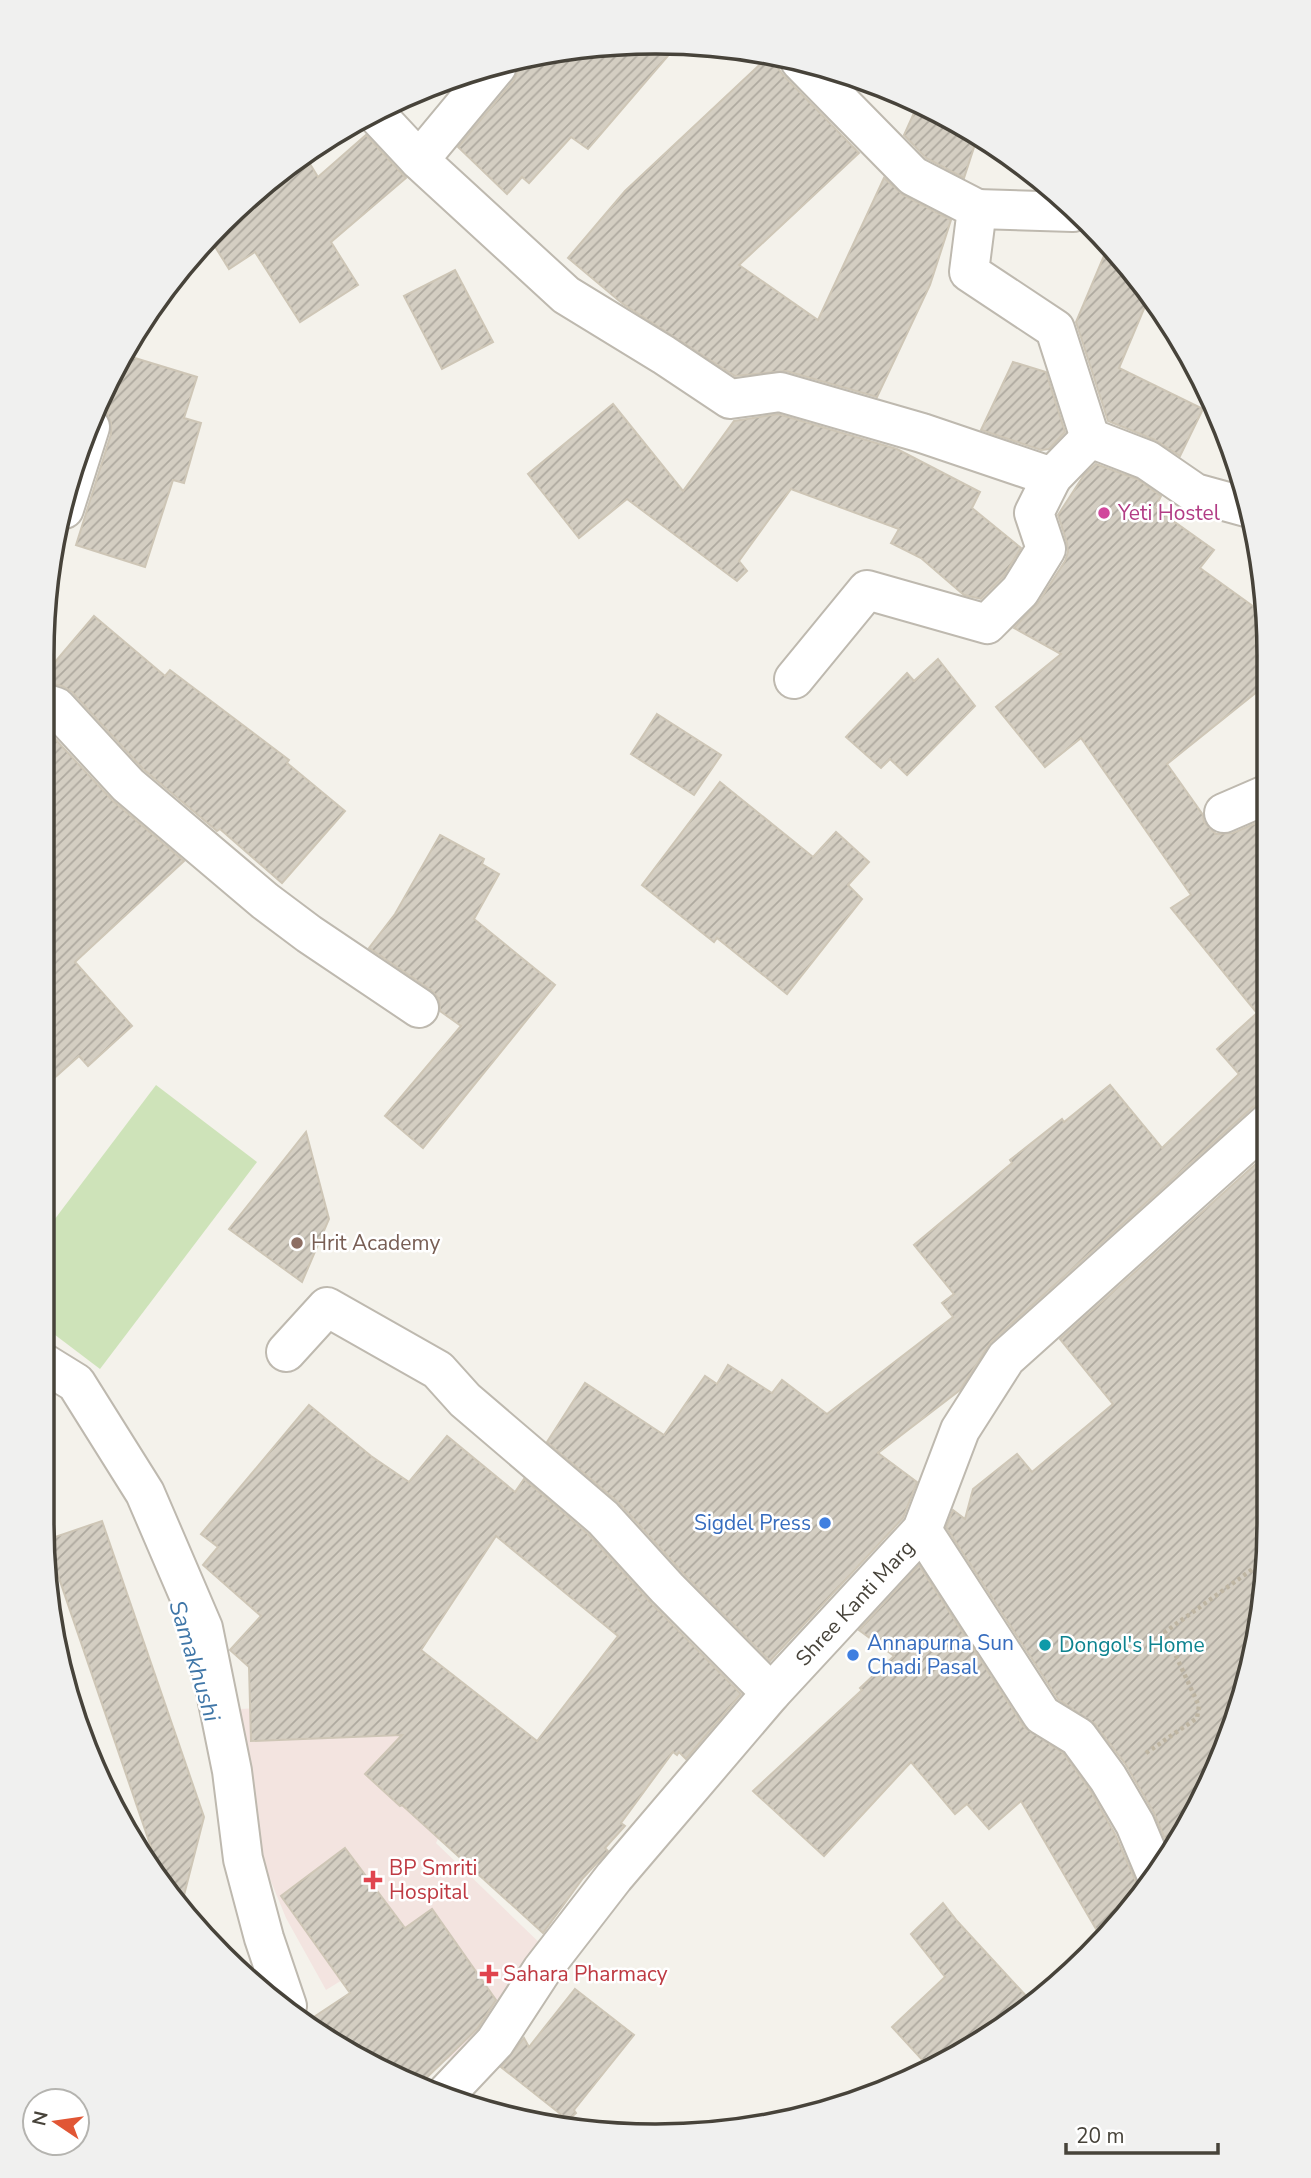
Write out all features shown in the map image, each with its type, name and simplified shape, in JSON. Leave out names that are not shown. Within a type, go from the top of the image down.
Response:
[{"type":"street","points":[[815,76],[913,176],[977,209],[1061,212]]},
{"type":"street","points":[[419,160],[486,79]]},
{"type":"street","points":[[382,120],[419,160],[566,296],[664,355],[730,399],[780,392],[922,433],[1052,477]]},
{"type":"street","points":[[977,209],[969,272],[1055,329],[1090,438]]},
{"type":"street","points":[[793,678],[867,590],[987,624],[1020,591],[1046,549],[1034,513],[1052,477],[1090,438]]},
{"type":"street","points":[[1090,438],[1147,460],[1195,493],[1237,505]]},
{"type":"street","points":[[54,706],[128,785],[265,901],[419,1008]]},
{"type":"street","points":[[1224,813],[1257,799]]},
{"type":"street","name":"Shree Kanti Marg","points":[[452,2088],[495,2042],[542,1970],[614,1877],[771,1693],[922,1530],[960,1430],[1006,1358],[1257,1133]]},
{"type":"street","points":[[286,1352],[327,1307],[438,1370],[465,1400],[603,1517],[771,1693]]},
{"type":"street","points":[[54,1369],[76,1383],[145,1493],[204,1629],[232,1771],[243,1859],[264,1938],[283,1995]]},
{"type":"street","points":[[922,1530],[1042,1715],[1077,1737],[1108,1778],[1135,1824],[1151,1863]]},
{"type":"path","points":[[1108,1778],[1198,1718],[1199,1706],[1165,1632],[1255,1568]]},
{"type":"shaded area","name":"BP Smriti Hospital","points":[[331,1705],[411,1726],[469,1773],[436,1843],[547,1950],[469,2047],[436,2066],[360,1969],[326,1990],[286,1918],[254,1840],[239,1709]]},
{"type":"green space","points":[[156,1085],[257,1162],[100,1369],[54,1334],[54,1220]]},
{"type":"building","points":[[669,55],[588,149],[571,137],[529,183],[522,177],[507,194],[458,147],[514,80],[518,71],[577,59]]},
{"type":"building","points":[[761,64],[777,67],[859,153],[739,265],[818,320],[884,178],[903,195],[951,220],[930,285],[877,397],[786,371],[735,376],[623,304],[568,258],[625,191]]},
{"type":"building","points":[[914,113],[974,146],[964,178],[926,158],[904,135]]},
{"type":"building","points":[[366,135],[406,178],[331,242],[358,285],[300,322],[255,252],[229,269],[215,246],[259,203],[310,164],[318,177]]},
{"type":"building","points":[[1104,255],[1145,306],[1119,368],[1203,409],[1180,456],[1155,440],[1108,421],[1076,322]]},
{"type":"building","points":[[455,270],[493,342],[442,369],[404,296]]},
{"type":"building","points":[[134,358],[197,377],[184,418],[201,423],[184,483],[173,480],[145,567],[76,545],[111,434],[111,423],[107,414]]},
{"type":"building","points":[[1013,362],[1046,372],[1065,432],[1049,449],[1041,450],[981,430]]},
{"type":"building","points":[[613,404],[683,491],[734,421],[778,414],[897,449],[980,492],[972,508],[1021,548],[1003,577],[981,599],[964,595],[921,558],[891,543],[899,529],[791,489],[739,561],[747,571],[737,581],[627,499],[579,538],[528,474]]},
{"type":"building","points":[[1096,464],[1137,479],[1161,496],[1155,508],[1214,550],[1200,568],[1254,607],[1257,692],[1167,764],[1203,815],[1204,822],[1216,834],[1233,833],[1257,823],[1257,1013],[1171,908],[1191,895],[1081,738],[1045,767],[996,707],[1061,654],[1014,628],[1038,603],[1065,561],[1067,543],[1058,515],[1084,475]]},
{"type":"building","points":[[94,616],[165,676],[170,670],[289,760],[287,763],[345,811],[282,883],[220,829],[217,831],[143,769],[72,692],[54,684],[54,663]]},
{"type":"building","points":[[938,659],[975,706],[907,775],[890,759],[881,768],[846,737],[907,673],[914,681]]},
{"type":"building","points":[[657,714],[721,755],[694,795],[631,754]]},
{"type":"building","points":[[54,738],[112,800],[184,861],[75,962],[132,1026],[88,1066],[79,1056],[54,1078]]},
{"type":"building","points":[[720,782],[813,857],[836,832],[869,862],[848,885],[862,899],[787,994],[717,938],[714,942],[642,885]]},
{"type":"building","points":[[440,835],[484,859],[482,864],[499,874],[474,919],[555,985],[423,1148],[385,1116],[461,1026],[440,1011],[439,999],[431,990],[369,948],[395,914]]},
{"type":"building","points":[[1257,1013],[1257,1106],[991,1342],[960,1390],[878,1453],[917,1482],[903,1518],[770,1661],[619,1503],[547,1442],[585,1383],[664,1435],[705,1376],[717,1384],[728,1365],[772,1393],[782,1380],[827,1414],[953,1317],[942,1303],[954,1294],[914,1245],[1012,1163],[1010,1160],[1110,1085],[1162,1148],[1239,1074],[1217,1049]]},
{"type":"building","points":[[306,1132],[329,1219],[302,1282],[229,1229]]},
{"type":"building","points":[[1257,1163],[1257,1523],[1252,1601],[1225,1716],[1195,1788],[1165,1840],[1154,1813],[1126,1765],[1095,1724],[1058,1699],[946,1527],[953,1510],[965,1519],[973,1489],[1017,1454],[1032,1472],[1113,1404],[1060,1339]]},
{"type":"building","points":[[309,1405],[371,1456],[409,1482],[447,1436],[515,1492],[524,1479],[588,1534],[651,1603],[741,1694],[686,1759],[679,1752],[677,1755],[673,1752],[621,1823],[625,1826],[605,1848],[608,1851],[583,1878],[543,1933],[365,1774],[402,1735],[251,1741],[249,1667],[230,1650],[261,1616],[203,1565],[218,1547],[201,1534]],"holes":[[[496,1536],[618,1636],[537,1741],[421,1650]]]},
{"type":"building","points":[[102,1521],[204,1817],[184,1896],[152,1851],[57,1571],[55,1537]]},
{"type":"building","points":[[919,1565],[1024,1727],[1063,1753],[1090,1790],[1115,1834],[1137,1883],[1097,1931],[1021,1801],[989,1829],[967,1804],[955,1814],[911,1762],[824,1856],[753,1791],[862,1690],[860,1688],[894,1656],[859,1630]]},
{"type":"building","points":[[345,1848],[405,1928],[432,1909],[496,2000],[478,2028],[426,2078],[390,2062],[314,2017],[350,1993],[281,1896]]},
{"type":"building","points":[[943,1903],[1026,1996],[990,2022],[923,2061],[892,2027],[945,1977],[911,1934]]},
{"type":"building","points":[[575,1989],[634,2035],[570,2118],[564,2117],[501,2067],[524,2038],[529,2047]]},
{"type":"place","name":"Yeti Hostel","points":[[1104,513]]},
{"type":"place","name":"Hrit Academy","points":[[297,1243]]},
{"type":"place","name":"Sigdel Press","points":[[825,1523]]},
{"type":"place","name":"Dongol's Home","points":[[1045,1645]]},
{"type":"place","name":"Annapurna Sun Chadi Pasal","points":[[853,1655]]},
{"type":"place","name":"BP Smriti Hospital","points":[[373,1880]]},
{"type":"place","name":"Sahara Pharmacy","points":[[489,1974]]},
{"type":"water label","name":"Samakhushi","points":[[195,1661]]}]
